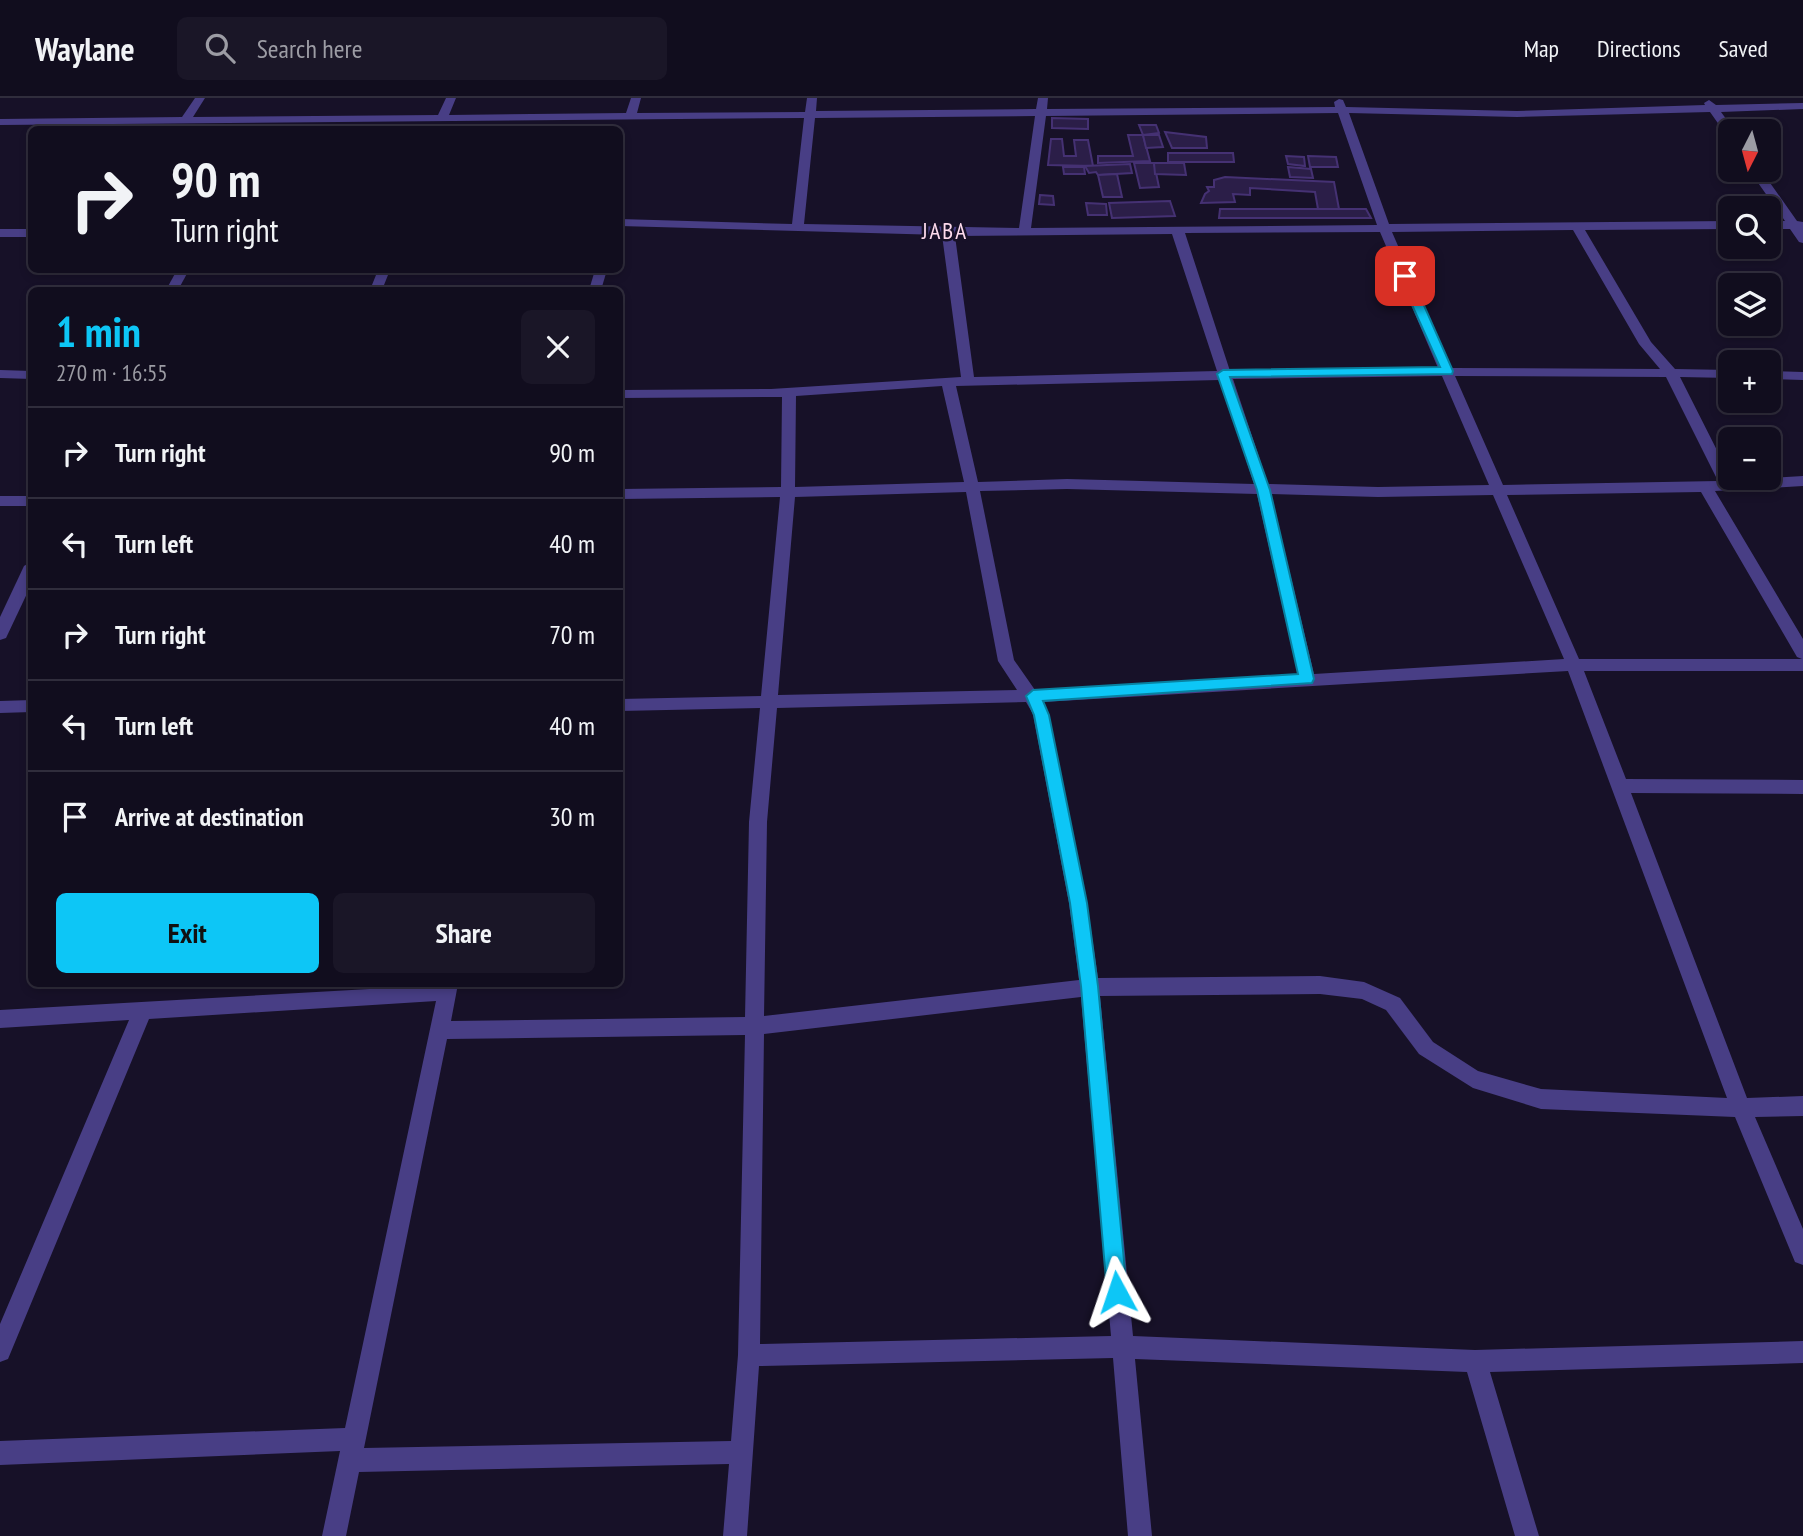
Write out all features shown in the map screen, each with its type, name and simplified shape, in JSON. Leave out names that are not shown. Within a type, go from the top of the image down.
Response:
[{"type":"street","points":[[185,120],[200,98]]},
{"type":"street","points":[[442,119],[451,98]]},
{"type":"street","points":[[629,118],[636,98]]},
{"type":"street","points":[[798,227],[812,98]]},
{"type":"street","points":[[1024,232],[1043,98]]},
{"type":"street","points":[[1510,98],[1517,114]]},
{"type":"street","points":[[1705,98],[1721,119]]},
{"type":"street","points":[[0,122],[185,120],[256,125],[442,119],[1041,114],[1340,104],[1517,114],[1803,106]]},
{"type":"street","points":[[1340,104],[1384,228],[1574,665],[1741,1108],[1803,1254]]},
{"type":"street","points":[[1764,182],[1798,225],[1803,239]]},
{"type":"street","points":[[623,223],[948,232],[1718,225]]},
{"type":"street","points":[[1577,226],[1646,344],[1671,373],[1718,467]]},
{"type":"street","points":[[1177,229],[1263,490],[1307,679]]},
{"type":"street","points":[[948,232],[968,381]]},
{"type":"street","points":[[0,247],[5,233],[28,233]]},
{"type":"street","points":[[623,394],[789,392],[968,381],[1094,380],[1223,374],[1447,371],[1718,374]]},
{"type":"street","points":[[0,374],[28,376]]},
{"type":"street","points":[[1781,375],[1803,376]]},
{"type":"street","points":[[948,382],[972,485],[1006,661],[1033,696],[1041,715],[1079,903],[1090,986],[1140,1536]]},
{"type":"street","points":[[736,1536],[749,1354],[758,822],[788,492],[789,392]]},
{"type":"street","points":[[1781,482],[1803,481]]},
{"type":"street","points":[[623,494],[1067,484],[1263,490],[1498,490],[1718,486]]},
{"type":"street","points":[[1705,487],[1803,653]]},
{"type":"street","points":[[0,501],[28,501]]},
{"type":"street","points":[[0,634],[28,574]]},
{"type":"street","points":[[623,705],[1033,696],[1574,665],[1803,665]]},
{"type":"street","points":[[0,707],[28,706]]},
{"type":"street","points":[[1620,786],[1803,787]]},
{"type":"street","points":[[440,1030],[755,1026],[1090,986],[1320,985],[1364,991],[1393,1004],[1426,1048],[1473,1079],[1541,1100],[1741,1108],[1803,1106]]},
{"type":"street","points":[[0,1019],[448,988],[334,1536]]},
{"type":"street","points":[[0,1351],[143,1009]]},
{"type":"street","points":[[749,1354],[1122,1347],[1475,1361],[1803,1352]]},
{"type":"street","points":[[1475,1361],[1527,1536]]},
{"type":"street","points":[[0,1453],[352,1449],[742,1452]]},
{"type":"building","points":[[1052,118],[1088,119],[1088,129],[1052,128]]},
{"type":"building","points":[[1139,125],[1156,125],[1159,133],[1143,135]]},
{"type":"building","points":[[1165,132],[1206,137],[1207,148],[1172,148]]},
{"type":"building","points":[[1128,135],[1143,135],[1150,161],[1098,163],[1098,156],[1133,156]]},
{"type":"building","points":[[1143,135],[1159,135],[1163,147],[1146,148]]},
{"type":"building","points":[[1051,139],[1062,139],[1064,156],[1076,156],[1074,140],[1088,140],[1093,166],[1048,165]]},
{"type":"building","points":[[1168,153],[1233,153],[1234,162],[1168,162]]},
{"type":"building","points":[[1286,156],[1304,157],[1305,166],[1288,164]]},
{"type":"building","points":[[1308,156],[1336,157],[1338,167],[1310,167]]},
{"type":"building","points":[[1134,163],[1154,163],[1159,187],[1140,188]]},
{"type":"building","points":[[1154,163],[1184,163],[1186,175],[1155,174]]},
{"type":"building","points":[[1130,164],[1132,173],[1098,175],[1096,172],[1089,173],[1085,166]]},
{"type":"building","points":[[1063,167],[1084,167],[1085,174],[1064,174]]},
{"type":"building","points":[[1288,167],[1311,169],[1313,178],[1290,177]]},
{"type":"building","points":[[1117,174],[1122,197],[1103,197],[1098,175]]},
{"type":"building","points":[[1225,177],[1334,182],[1339,209],[1318,209],[1315,192],[1250,188],[1250,195],[1233,194],[1235,202],[1201,203],[1209,191],[1207,187],[1214,187],[1214,180]]},
{"type":"building","points":[[1040,195],[1053,196],[1054,205],[1039,204]]},
{"type":"building","points":[[1170,201],[1175,216],[1112,218],[1109,203]]},
{"type":"building","points":[[1086,203],[1106,204],[1107,215],[1088,215]]},
{"type":"building","points":[[1220,209],[1366,209],[1371,218],[1219,218]]},
{"type":"district","name":"JABA","points":[[945,231]]},
{"type":"route","points":[[1117,1292],[1090,986],[1079,903],[1041,715],[1033,696],[1307,679],[1263,490],[1223,374],[1447,371],[1405,276]]}]
